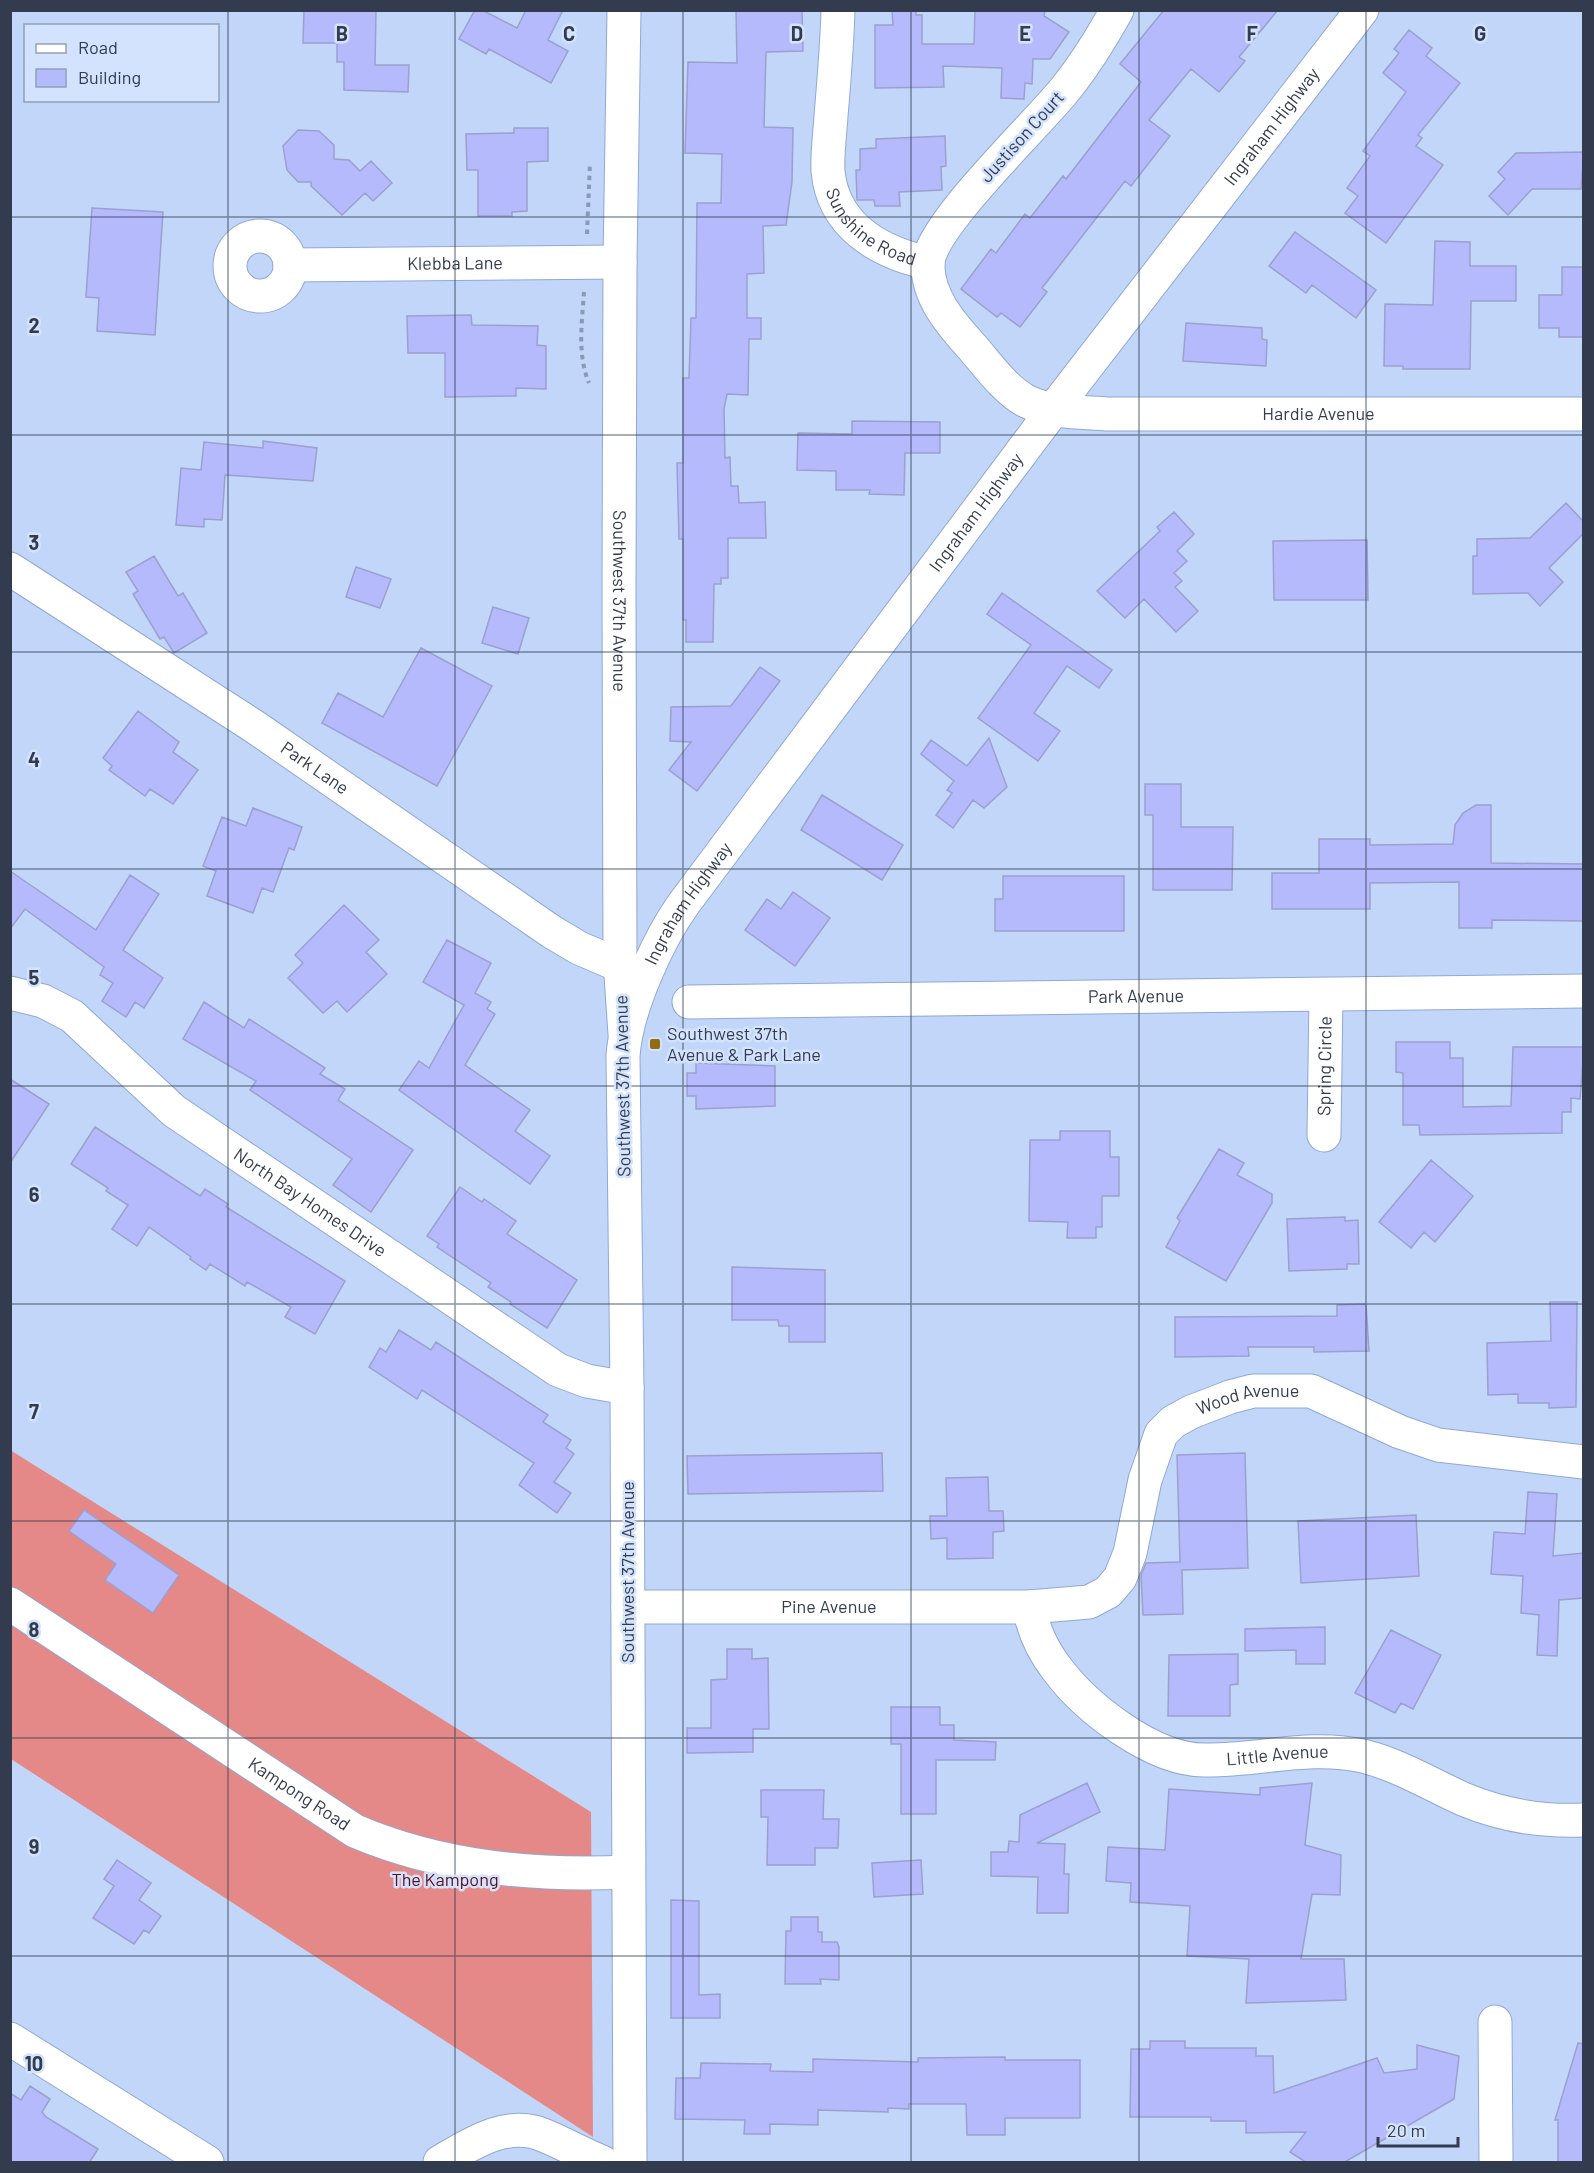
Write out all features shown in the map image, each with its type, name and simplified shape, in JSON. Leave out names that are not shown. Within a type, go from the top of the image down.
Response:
[{"type":"street","name":"Southwest 37th Avenue","points":[[624,10],[620,262],[621,966],[625,1036],[630,2163]]},
{"type":"street","name":"Sunshine Road","points":[[838,10],[828,164],[834,197],[849,223],[873,244],[900,256],[928,263],[934,294],[954,327],[1014,392],[1026,401],[1053,410]]},
{"type":"street","name":"Justison Court","points":[[928,263],[938,240],[959,210],[1068,86],[1117,10]]},
{"type":"street","name":"Ingraham Highway","points":[[625,1036],[656,949],[672,920],[1053,410],[1362,10]]},
{"type":"street","name":"Klebba Lane","points":[[290,265],[620,262]]},
{"type":"street","name":"Hardie Avenue","points":[[1053,410],[1107,414],[1584,414]]},
{"type":"street","name":"Park Lane","points":[[10,569],[255,726],[552,932],[579,948],[621,966]]},
{"type":"street","name":"Park Avenue","points":[[689,1002],[1584,991]]},
{"type":"street","name":"North Bay Homes Drive","points":[[10,993],[43,1001],[72,1016],[174,1112],[558,1370],[599,1384],[627,1388]]},
{"type":"street","name":"Spring Circle","points":[[1324,1135],[1326,995]]},
{"type":"street","name":"Wood Avenue","points":[[1029,1607],[1089,1602],[1108,1592],[1120,1578],[1130,1553],[1145,1480],[1161,1434],[1173,1422],[1191,1412],[1230,1397],[1253,1391],[1311,1391],[1400,1432],[1438,1445],[1584,1462]]},
{"type":"street","name":"Kampong Road","points":[[10,1604],[355,1831],[395,1848],[469,1866],[543,1873],[628,1872]]},
{"type":"street","name":"Pine Avenue","points":[[628,1607],[1029,1607]]},
{"type":"street","name":"Little Avenue","points":[[1029,1607],[1032,1624],[1050,1659],[1074,1689],[1138,1739],[1170,1754],[1202,1760],[1298,1751],[1349,1753],[1388,1764],[1483,1806],[1534,1818],[1584,1820]]},
{"type":"street","points":[[1495,2022],[1496,2163]]},
{"type":"street","points":[[10,2039],[207,2163]]},
{"type":"street","points":[[440,2163],[489,2136],[524,2130],[543,2135],[602,2163]]},
{"type":"green space","name":"The Kampong","points":[[10,1450],[591,1812],[593,2137],[11,1759]]},
{"type":"building","points":[[304,10],[376,10],[375,65],[409,65],[408,92],[344,90],[344,62],[337,62],[337,43],[303,43]]},
{"type":"building","points":[[475,10],[482,10],[517,28],[526,10],[563,10],[548,40],[568,51],[551,83],[489,49],[486,54],[459,39]]},
{"type":"building","points":[[736,10],[802,10],[803,51],[766,52],[764,127],[793,128],[792,182],[786,225],[763,226],[764,273],[747,274],[747,318],[761,318],[761,339],[749,339],[748,395],[727,394],[724,409],[725,458],[730,457],[731,486],[738,486],[739,503],[765,502],[766,538],[728,538],[728,578],[721,578],[721,584],[714,584],[713,642],[686,642],[686,620],[683,620],[683,539],[679,539],[677,463],[683,463],[683,378],[689,378],[691,318],[696,318],[697,203],[721,203],[722,154],[685,153],[688,62],[737,63]]},
{"type":"building","points":[[892,10],[916,10],[916,15],[922,15],[922,44],[974,44],[975,10],[1045,10],[1044,16],[1069,32],[1050,59],[1033,59],[1032,84],[1025,83],[1024,99],[1001,98],[1002,68],[943,66],[944,87],[875,88],[875,25],[893,25]]},
{"type":"building","points":[[1164,10],[1278,10],[1239,57],[1245,61],[1219,92],[1191,69],[1149,120],[1170,136],[1131,186],[1125,181],[1042,288],[1047,292],[1020,327],[1001,313],[997,317],[961,289],[991,249],[996,253],[1025,214],[1030,218],[1063,176],[1066,179],[1141,82],[1120,64]]},
{"type":"building","points":[[1409,30],[1432,48],[1426,56],[1460,83],[1418,135],[1422,138],[1416,146],[1443,165],[1386,243],[1345,213],[1358,196],[1347,188],[1370,156],[1363,151],[1406,92],[1383,73],[1399,53],[1394,49]]},
{"type":"building","points":[[514,128],[548,128],[548,161],[527,162],[527,211],[512,212],[512,216],[478,216],[478,170],[467,170],[466,134],[514,133]]},
{"type":"building","points":[[298,130],[319,131],[334,145],[334,159],[349,160],[360,171],[371,161],[392,183],[373,201],[365,193],[342,215],[311,186],[311,182],[298,182],[287,170],[283,146]]},
{"type":"building","points":[[945,136],[946,166],[941,167],[942,190],[899,192],[900,206],[875,206],[874,200],[857,200],[856,170],[860,170],[860,149],[876,148],[876,139]]},
{"type":"building","points":[[1584,152],[1581,189],[1532,189],[1508,215],[1489,196],[1505,179],[1498,172],[1516,153]]},
{"type":"building","points":[[92,208],[163,212],[155,335],[97,331],[99,298],[86,297]]},
{"type":"building","points":[[1295,232],[1376,290],[1356,318],[1312,285],[1306,293],[1269,266]]},
{"type":"building","points":[[1435,241],[1470,242],[1470,266],[1516,266],[1516,301],[1471,301],[1470,369],[1403,369],[1403,366],[1384,366],[1385,304],[1433,305]]},
{"type":"building","points":[[1562,267],[1584,267],[1584,337],[1559,337],[1559,328],[1539,328],[1539,295],[1562,295]]},
{"type":"building","points":[[471,315],[472,325],[538,326],[537,345],[546,346],[546,389],[516,388],[516,396],[445,397],[445,353],[408,353],[407,316]]},
{"type":"building","points":[[1186,323],[1262,328],[1262,339],[1267,340],[1266,366],[1183,361]]},
{"type":"building","points":[[852,421],[940,422],[940,453],[905,453],[904,495],[869,494],[870,490],[836,490],[836,471],[797,470],[798,433],[852,434]]},
{"type":"building","points":[[263,441],[317,448],[313,481],[225,475],[222,520],[204,519],[204,527],[176,525],[181,468],[201,470],[204,442],[263,448]]},
{"type":"building","points":[[1566,503],[1584,522],[1584,533],[1549,568],[1563,582],[1540,606],[1528,593],[1473,594],[1473,556],[1477,556],[1477,539],[1530,538]]},
{"type":"building","points":[[1174,512],[1194,534],[1177,551],[1187,561],[1174,573],[1182,581],[1175,587],[1198,611],[1176,632],[1144,599],[1125,618],[1097,591],[1160,531],[1157,527]]},
{"type":"building","points":[[1367,540],[1368,600],[1274,600],[1273,541]]},
{"type":"building","points":[[154,556],[178,596],[183,593],[207,633],[174,653],[164,637],[160,639],[133,594],[138,591],[126,572]]},
{"type":"building","points":[[356,567],[391,579],[380,608],[346,597]]},
{"type":"building","points":[[1002,593],[1112,670],[1099,688],[1067,666],[1034,713],[1060,731],[1038,761],[978,718],[1031,645],[987,614]]},
{"type":"building","points":[[493,607],[529,618],[518,654],[482,643]]},
{"type":"building","points":[[421,648],[492,686],[437,786],[322,723],[338,693],[383,717]]},
{"type":"building","points":[[760,667],[780,681],[697,791],[669,770],[691,742],[670,741],[671,707],[731,706]]},
{"type":"building","points":[[138,711],[179,742],[173,752],[198,770],[173,804],[150,789],[145,796],[109,770],[112,766],[103,758]]},
{"type":"building","points":[[989,738],[1007,787],[984,808],[973,800],[953,828],[936,815],[952,793],[947,790],[954,781],[921,754],[931,740],[967,766]]},
{"type":"building","points":[[1145,784],[1181,784],[1181,827],[1233,827],[1232,890],[1153,890],[1153,815],[1145,815]]},
{"type":"building","points":[[822,795],[903,845],[882,880],[801,830]]},
{"type":"building","points":[[1476,805],[1491,805],[1491,863],[1584,864],[1584,921],[1492,920],[1492,928],[1459,928],[1459,882],[1370,883],[1370,909],[1272,909],[1272,873],[1319,873],[1319,839],[1370,839],[1370,845],[1453,844],[1455,825],[1463,813]]},
{"type":"building","points":[[253,808],[302,827],[294,850],[289,848],[273,892],[262,888],[253,913],[207,896],[216,871],[203,866],[222,817],[246,826]]},
{"type":"building","points":[[10,871],[96,930],[130,875],[159,894],[123,950],[163,978],[144,1008],[135,1002],[126,1017],[102,1001],[113,983],[100,975],[104,967],[25,909],[10,929]]},
{"type":"building","points":[[1003,876],[1124,876],[1124,931],[995,931],[995,899],[1003,899]]},
{"type":"building","points":[[793,892],[830,918],[795,966],[745,930],[767,899],[781,909]]},
{"type":"building","points":[[344,905],[379,940],[366,952],[387,974],[347,1012],[337,1001],[323,1013],[288,978],[303,963],[295,955]]},
{"type":"building","points":[[447,940],[491,963],[475,993],[491,1002],[487,1009],[495,1014],[465,1065],[530,1110],[515,1131],[550,1156],[530,1184],[399,1090],[419,1061],[429,1068],[464,1005],[423,982]]},
{"type":"building","points":[[204,1002],[244,1028],[249,1019],[325,1068],[320,1074],[345,1089],[338,1100],[413,1150],[371,1212],[333,1185],[352,1159],[250,1090],[256,1081],[183,1039]]},
{"type":"building","points":[[1396,1042],[1450,1042],[1450,1058],[1463,1058],[1463,1107],[1511,1106],[1513,1047],[1584,1047],[1580,1099],[1571,1098],[1571,1112],[1562,1112],[1562,1133],[1420,1135],[1419,1125],[1403,1125],[1403,1073],[1396,1072]]},
{"type":"building","points":[[696,1063],[775,1066],[775,1106],[696,1109],[696,1096],[687,1096],[687,1073],[696,1073]]},
{"type":"building","points":[[10,1079],[49,1104],[10,1163]]},
{"type":"building","points":[[95,1127],[200,1196],[205,1189],[228,1204],[226,1207],[345,1281],[315,1334],[285,1317],[291,1307],[247,1282],[245,1286],[210,1264],[206,1270],[149,1227],[137,1246],[112,1229],[128,1205],[106,1191],[108,1188],[71,1164]]},
{"type":"building","points":[[1060,1131],[1110,1131],[1110,1157],[1119,1157],[1119,1196],[1102,1196],[1102,1227],[1096,1227],[1096,1238],[1067,1238],[1068,1222],[1029,1221],[1030,1140],[1060,1140]]},
{"type":"building","points":[[1219,1149],[1244,1163],[1237,1175],[1272,1194],[1272,1203],[1226,1281],[1166,1247],[1180,1221],[1177,1218]]},
{"type":"building","points":[[1431,1160],[1473,1196],[1435,1242],[1424,1232],[1411,1248],[1379,1222]]},
{"type":"building","points":[[460,1187],[482,1202],[484,1199],[516,1221],[507,1234],[577,1280],[547,1328],[510,1304],[511,1302],[488,1287],[491,1283],[437,1247],[439,1244],[427,1236]]},
{"type":"building","points":[[1345,1217],[1345,1221],[1358,1220],[1359,1264],[1347,1264],[1347,1269],[1289,1271],[1287,1219]]},
{"type":"building","points":[[732,1267],[825,1270],[825,1342],[789,1342],[789,1326],[779,1326],[778,1320],[732,1320]]},
{"type":"building","points":[[1550,1302],[1577,1302],[1576,1407],[1549,1408],[1549,1403],[1518,1403],[1518,1394],[1488,1395],[1487,1343],[1551,1341]]},
{"type":"building","points":[[1366,1304],[1369,1351],[1314,1352],[1314,1347],[1248,1347],[1249,1356],[1175,1357],[1175,1317],[1337,1316],[1337,1305]]},
{"type":"building","points":[[399,1330],[431,1350],[436,1342],[548,1415],[543,1422],[571,1440],[566,1448],[574,1454],[554,1482],[571,1493],[557,1513],[519,1485],[534,1463],[422,1390],[417,1399],[369,1367],[380,1348],[386,1352]]},
{"type":"building","points":[[882,1453],[883,1491],[688,1494],[687,1456]]},
{"type":"building","points":[[1245,1453],[1248,1568],[1182,1570],[1183,1614],[1143,1615],[1141,1575],[1146,1563],[1180,1562],[1177,1455]]},
{"type":"building","points":[[988,1477],[989,1511],[1003,1511],[1004,1531],[993,1532],[993,1558],[947,1559],[947,1538],[931,1539],[930,1516],[947,1516],[946,1478]]},
{"type":"building","points":[[1528,1492],[1557,1494],[1553,1556],[1584,1553],[1584,1598],[1559,1600],[1557,1656],[1537,1655],[1539,1615],[1521,1613],[1523,1576],[1491,1574],[1494,1532],[1525,1534]]},
{"type":"building","points":[[84,1510],[179,1575],[153,1613],[105,1580],[116,1564],[69,1531]]},
{"type":"building","points":[[1416,1515],[1419,1576],[1301,1583],[1298,1521]]},
{"type":"building","points":[[1325,1627],[1325,1664],[1296,1664],[1296,1650],[1245,1651],[1245,1629]]},
{"type":"building","points":[[1391,1630],[1441,1655],[1413,1709],[1401,1703],[1395,1713],[1355,1693]]},
{"type":"building","points":[[727,1649],[752,1649],[752,1659],[768,1658],[769,1729],[753,1729],[753,1752],[687,1753],[687,1728],[711,1728],[711,1680],[727,1679]]},
{"type":"building","points":[[1238,1654],[1238,1684],[1230,1685],[1230,1716],[1168,1716],[1169,1655]]},
{"type":"building","points":[[891,1707],[940,1707],[940,1725],[954,1725],[954,1740],[996,1742],[995,1760],[936,1760],[936,1814],[901,1814],[901,1744],[891,1744]]},
{"type":"building","points":[[1087,1783],[1100,1812],[1037,1843],[1065,1844],[1064,1874],[1069,1874],[1068,1913],[1037,1913],[1038,1877],[991,1876],[991,1852],[1008,1852],[1009,1841],[1019,1842],[1020,1815]]},
{"type":"building","points":[[1312,1783],[1305,1845],[1341,1855],[1340,1895],[1312,1894],[1301,1959],[1344,1959],[1346,2000],[1246,2003],[1249,1959],[1187,1956],[1190,1906],[1130,1902],[1131,1883],[1106,1881],[1108,1847],[1165,1850],[1169,1789],[1260,1795],[1260,1788]]},
{"type":"building","points":[[761,1790],[824,1790],[823,1819],[839,1819],[838,1848],[815,1848],[815,1865],[767,1865],[768,1817],[761,1817]]},
{"type":"building","points":[[117,1860],[151,1883],[139,1900],[161,1916],[149,1933],[144,1930],[134,1944],[93,1918],[114,1886],[104,1879]]},
{"type":"building","points":[[921,1860],[923,1894],[874,1897],[872,1863]]},
{"type":"building","points":[[671,1900],[699,1901],[699,1995],[720,1994],[720,2018],[671,2018]]},
{"type":"building","points":[[791,1917],[818,1917],[818,1932],[822,1932],[822,1942],[837,1942],[839,1947],[839,1980],[820,1979],[821,1984],[785,1984],[786,1931],[791,1931]]},
{"type":"building","points":[[1150,2041],[1185,2041],[1185,2048],[1256,2048],[1256,2056],[1273,2056],[1274,2093],[1377,2058],[1384,2073],[1417,2069],[1417,2045],[1459,2056],[1454,2099],[1343,2163],[1307,2163],[1290,2152],[1306,2132],[1246,2133],[1246,2121],[1211,2121],[1211,2117],[1130,2117],[1131,2049],[1150,2049]]},
{"type":"building","points":[[1578,2043],[1584,2044],[1584,2163],[1558,2163],[1558,2120],[1555,2120]]},
{"type":"building","points":[[1005,2057],[1005,2060],[1080,2060],[1080,2118],[1005,2118],[1005,2135],[967,2135],[966,2104],[909,2104],[909,2109],[888,2108],[888,2112],[818,2110],[818,2125],[770,2124],[770,2134],[744,2134],[745,2120],[675,2119],[676,2078],[700,2078],[701,2063],[771,2064],[770,2071],[813,2072],[813,2059],[918,2062],[918,2058]]},
{"type":"building","points":[[30,2086],[50,2099],[42,2112],[46,2117],[98,2149],[89,2163],[10,2163],[10,2093],[21,2100]]},
{"type":"place","name":"Southwest 37th Avenue & Park Lane","points":[[655,1044]]}]
